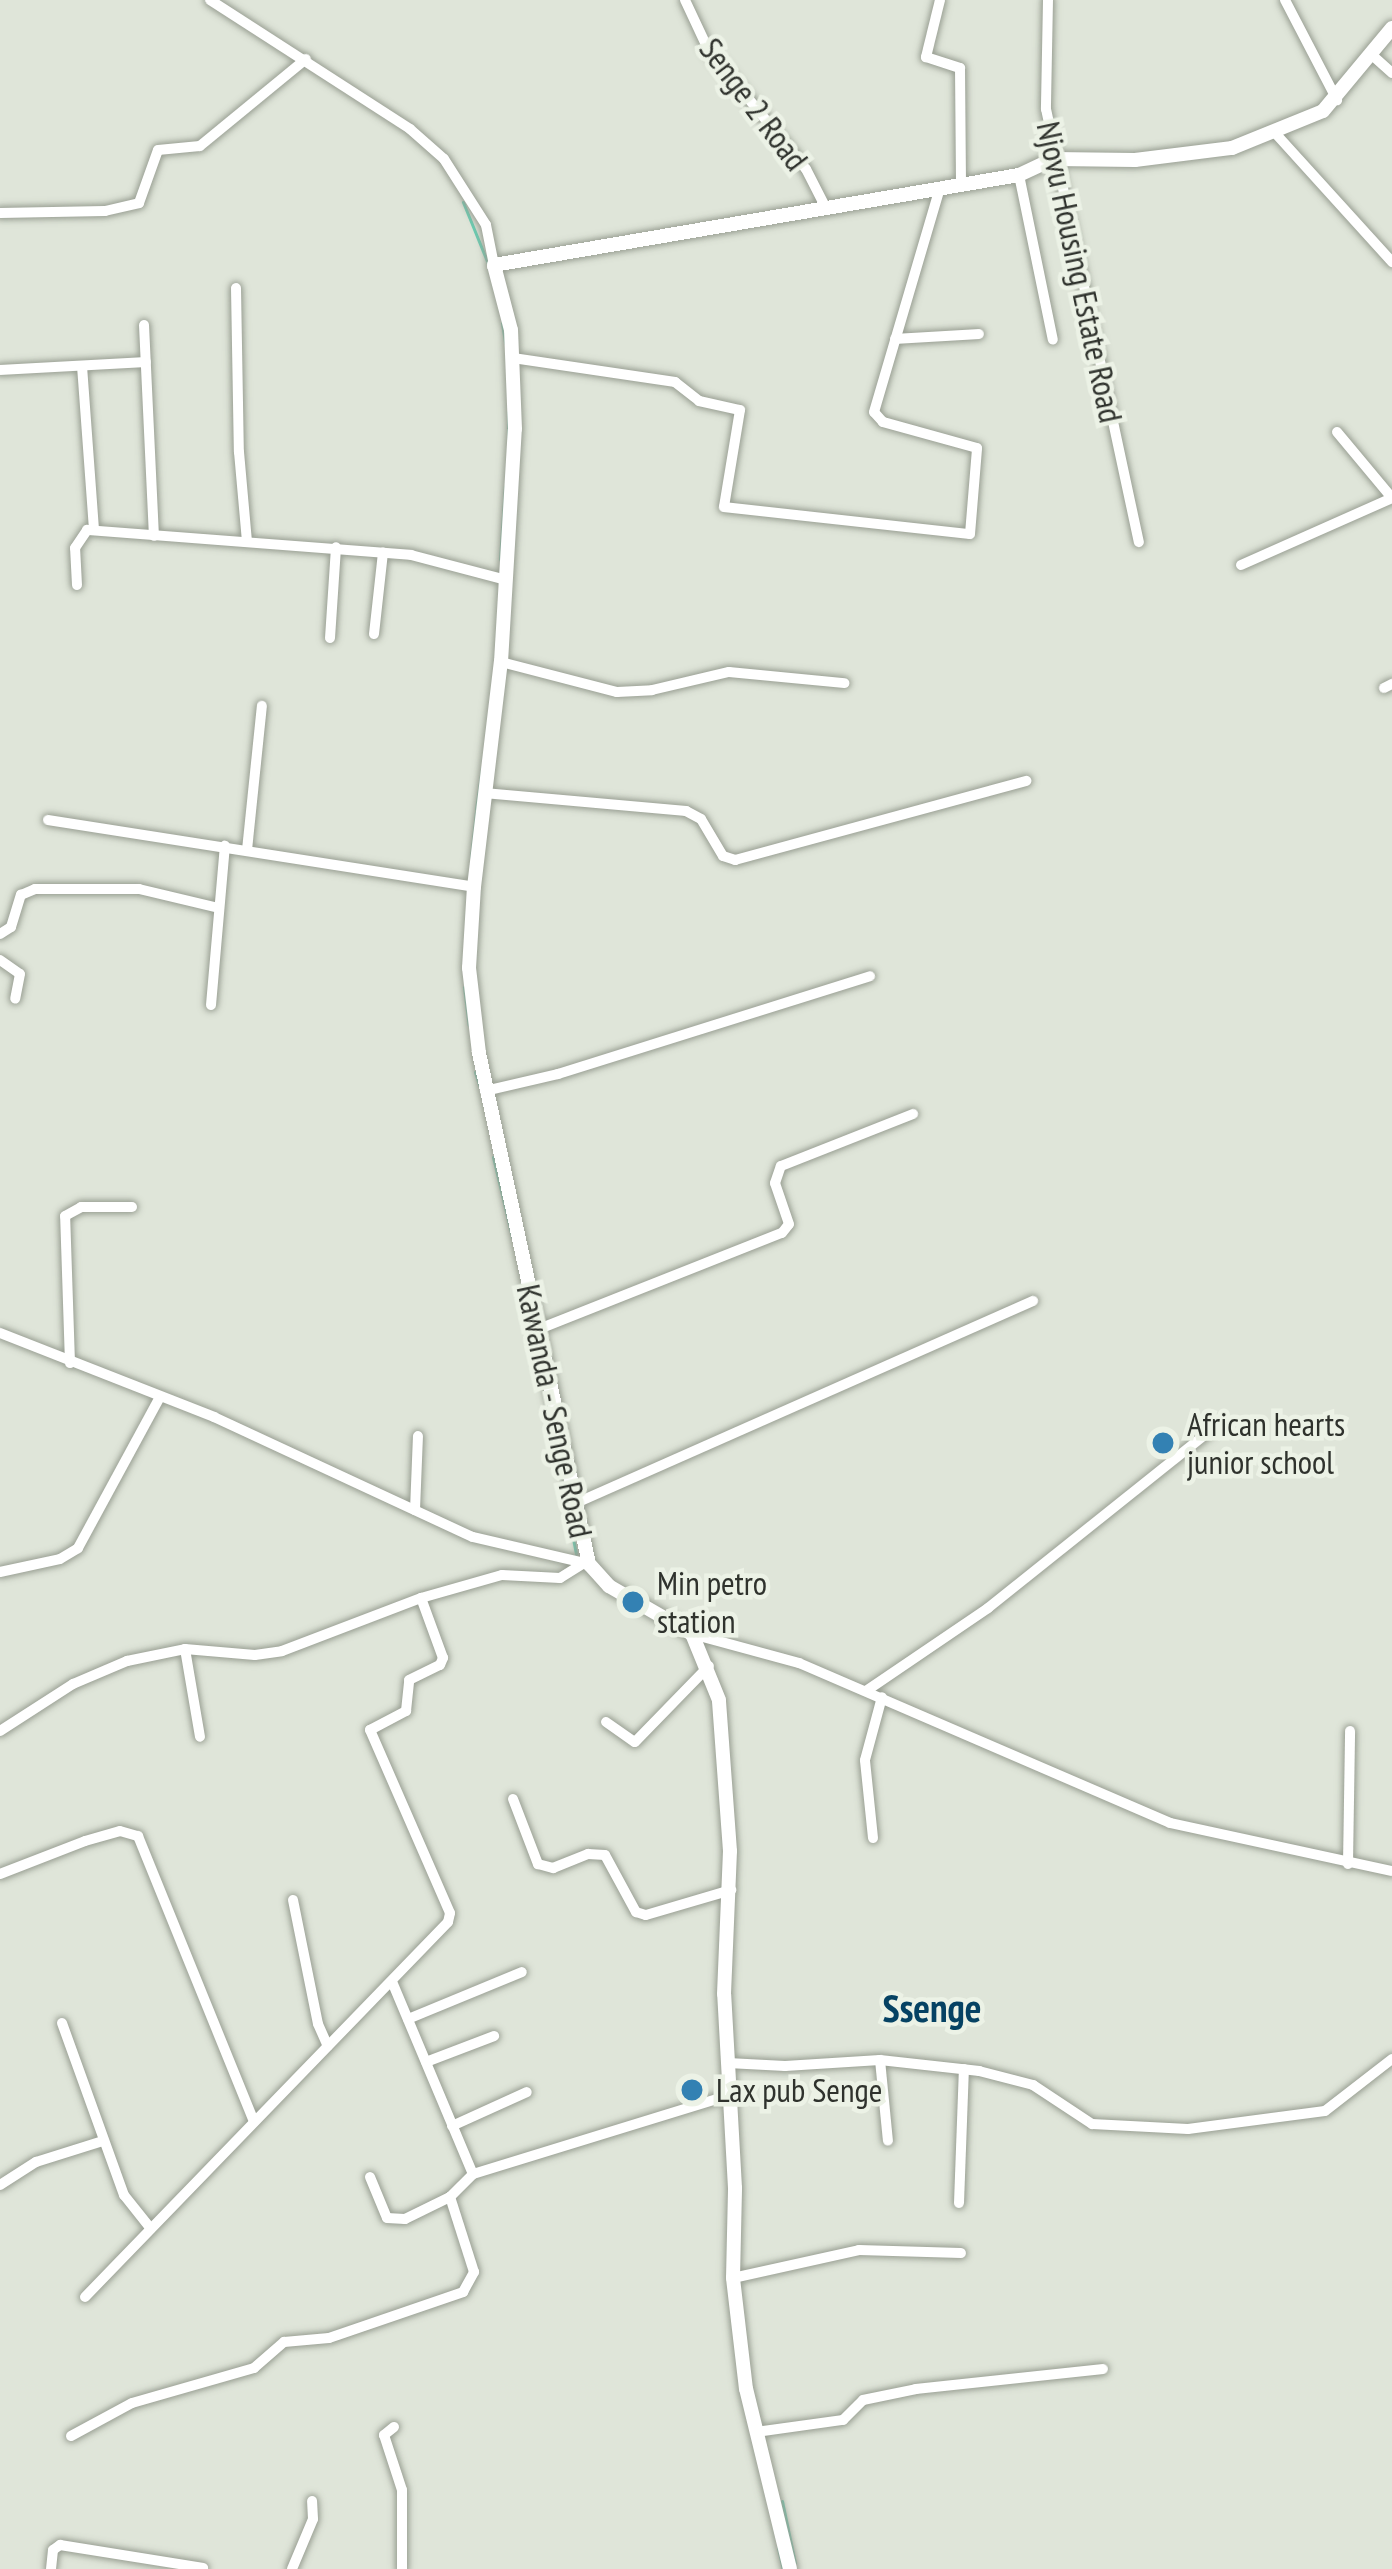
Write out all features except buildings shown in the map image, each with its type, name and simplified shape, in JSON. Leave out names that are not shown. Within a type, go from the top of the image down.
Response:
[{"type":"street","points":[[210,0],[410,129],[444,159],[486,225],[494,265],[1019,175],[1054,159],[1135,160],[1232,148],[1305,122],[1337,100],[1392,28]]},
{"type":"street","name":"Senge 2 Road","points":[[685,0],[708,49],[806,170],[826,208]]},
{"type":"street","points":[[940,0],[926,56],[960,68],[961,183]]},
{"type":"street","name":"Njovu Housing Estate Road","points":[[1048,0],[1046,109],[1054,159],[1139,542]]},
{"type":"street","points":[[1285,0],[1337,100]]},
{"type":"street","points":[[1372,55],[1392,73]]},
{"type":"street","points":[[0,213],[105,211],[139,203],[158,150],[200,146],[306,59]]},
{"type":"street","points":[[1276,134],[1392,262]]},
{"type":"street","points":[[1019,175],[1053,340]]},
{"type":"street","points":[[513,358],[675,382],[699,401],[740,410],[724,508],[970,534],[976,448],[875,415],[940,188]]},
{"type":"street","name":"Kawanda - Senge Road","points":[[494,265],[513,358],[515,429],[501,662],[469,968],[485,1091],[539,1329],[585,1565],[609,1586],[692,1634]]},
{"type":"street","points":[[236,288],[239,452],[247,541]]},
{"type":"street","points":[[144,325],[154,536]]},
{"type":"street","points":[[896,339],[979,334]]},
{"type":"street","points":[[0,370],[146,362]]},
{"type":"street","points":[[82,365],[94,530]]},
{"type":"street","points":[[1241,565],[1392,498],[1337,432]]},
{"type":"street","points":[[77,585],[78,539],[94,530],[383,552],[506,580]]},
{"type":"street","points":[[330,638],[336,547]]},
{"type":"street","points":[[374,634],[383,552]]},
{"type":"street","points":[[501,662],[617,692],[729,672],[844,683]]},
{"type":"street","points":[[247,850],[262,706]]},
{"type":"street","points":[[484,794],[686,812],[701,819],[723,856],[735,860],[1026,781]]},
{"type":"street","points":[[48,820],[474,887]]},
{"type":"street","points":[[212,1005],[225,846]]},
{"type":"street","points":[[0,934],[11,928],[21,895],[34,889],[139,889],[219,908]]},
{"type":"street","points":[[0,959],[20,974],[15,1000]]},
{"type":"street","points":[[485,1091],[558,1075],[870,976]]},
{"type":"street","points":[[539,1329],[782,1233],[789,1224],[776,1183],[781,1166],[913,1114]]},
{"type":"street","points":[[70,1363],[65,1216],[81,1207],[132,1207]]},
{"type":"street","points":[[574,1504],[1033,1301]]},
{"type":"street","points":[[0,1333],[160,1396],[472,1537],[585,1565]]},
{"type":"street","points":[[0,1572],[60,1559],[78,1549],[160,1396]]},
{"type":"street","points":[[866,1690],[988,1608],[1210,1431]]},
{"type":"street","points":[[415,1510],[418,1436]]},
{"type":"street","points":[[0,1731],[73,1684],[127,1661],[185,1648],[239,1654],[282,1651],[421,1598],[502,1575],[568,1577],[585,1565]]},
{"type":"street","points":[[85,2296],[443,1929],[450,1912],[370,1730],[406,1711],[410,1680],[440,1665],[443,1658],[421,1598]]},
{"type":"street","points":[[692,1634],[756,1648],[866,1690],[1170,1823],[1392,1871]]},
{"type":"street","points":[[692,1634],[709,1666],[722,1717],[731,1890],[724,1994],[733,2278],[756,2432],[790,2569]]},
{"type":"street","points":[[185,1648],[200,1737]]},
{"type":"street","points":[[606,1722],[628,1739],[639,1739],[709,1666]]},
{"type":"street","points":[[873,1838],[865,1760],[882,1697]]},
{"type":"street","points":[[1348,1864],[1350,1731]]},
{"type":"street","points":[[513,1799],[538,1864],[553,1868],[588,1854],[604,1855],[636,1912],[646,1915],[731,1890]]},
{"type":"street","points":[[0,1874],[85,1840],[120,1832],[138,1836],[254,2122]]},
{"type":"street","points":[[292,1900],[318,2024],[328,2046]]},
{"type":"street","points":[[408,2019],[522,1972]]},
{"type":"street","points":[[393,1984],[473,2174]]},
{"type":"street","points":[[62,2023],[124,2195],[151,2229]]},
{"type":"street","points":[[426,2062],[494,2036]]},
{"type":"street","points":[[728,2063],[784,2066],[880,2060],[964,2069],[1033,2085],[1092,2124],[1188,2129],[1325,2111],[1392,2059]]},
{"type":"street","points":[[880,2060],[888,2141]]},
{"type":"street","points":[[959,2204],[964,2069]]},
{"type":"street","points":[[452,2126],[527,2092]]},
{"type":"street","points":[[370,2177],[383,2212],[394,2221],[450,2197],[473,2174],[729,2096]]},
{"type":"street","points":[[0,2186],[36,2162],[103,2140]]},
{"type":"street","points":[[71,2436],[132,2403],[254,2368],[284,2342],[329,2338],[463,2292],[474,2272],[450,2197]]},
{"type":"street","points":[[733,2278],[859,2250],[961,2253]]},
{"type":"street","points":[[756,2432],[848,2418],[863,2400],[916,2389],[1103,2369]]},
{"type":"street","points":[[394,2427],[384,2434],[402,2490],[402,2569]]},
{"type":"street","points":[[292,2569],[314,2519],[312,2501]]},
{"type":"street","points":[[51,2569],[53,2550],[60,2545],[203,2568]]},
{"type":"waterway","points":[[463,202],[489,266]]},
{"type":"waterway","points":[[502,323],[505,343]]},
{"type":"waterway","points":[[508,412],[508,438]]},
{"type":"waterway","points":[[500,559],[505,486]]},
{"type":"waterway","points":[[476,809],[482,768]]},
{"type":"waterway","points":[[471,857],[476,812]]},
{"type":"waterway","points":[[464,987],[469,1025]]},
{"type":"waterway","points":[[475,1072],[480,1087]]},
{"type":"waterway","points":[[493,1157],[512,1237]]},
{"type":"waterway","points":[[545,1393],[562,1477]]},
{"type":"waterway","points":[[564,1492],[576,1554]]},
{"type":"waterway","points":[[782,2501],[795,2563]]},
{"type":"waterway","points":[[778,2548],[783,2569]]},
{"type":"place","name":"African hearts junior school","points":[[1163,1443]]},
{"type":"place","name":"Min petro station","points":[[633,1602]]},
{"type":"place","name":"Lax pub Senge","points":[[692,2090]]},
{"type":"district","name":"Ssenge","points":[[932,2008]]}]
